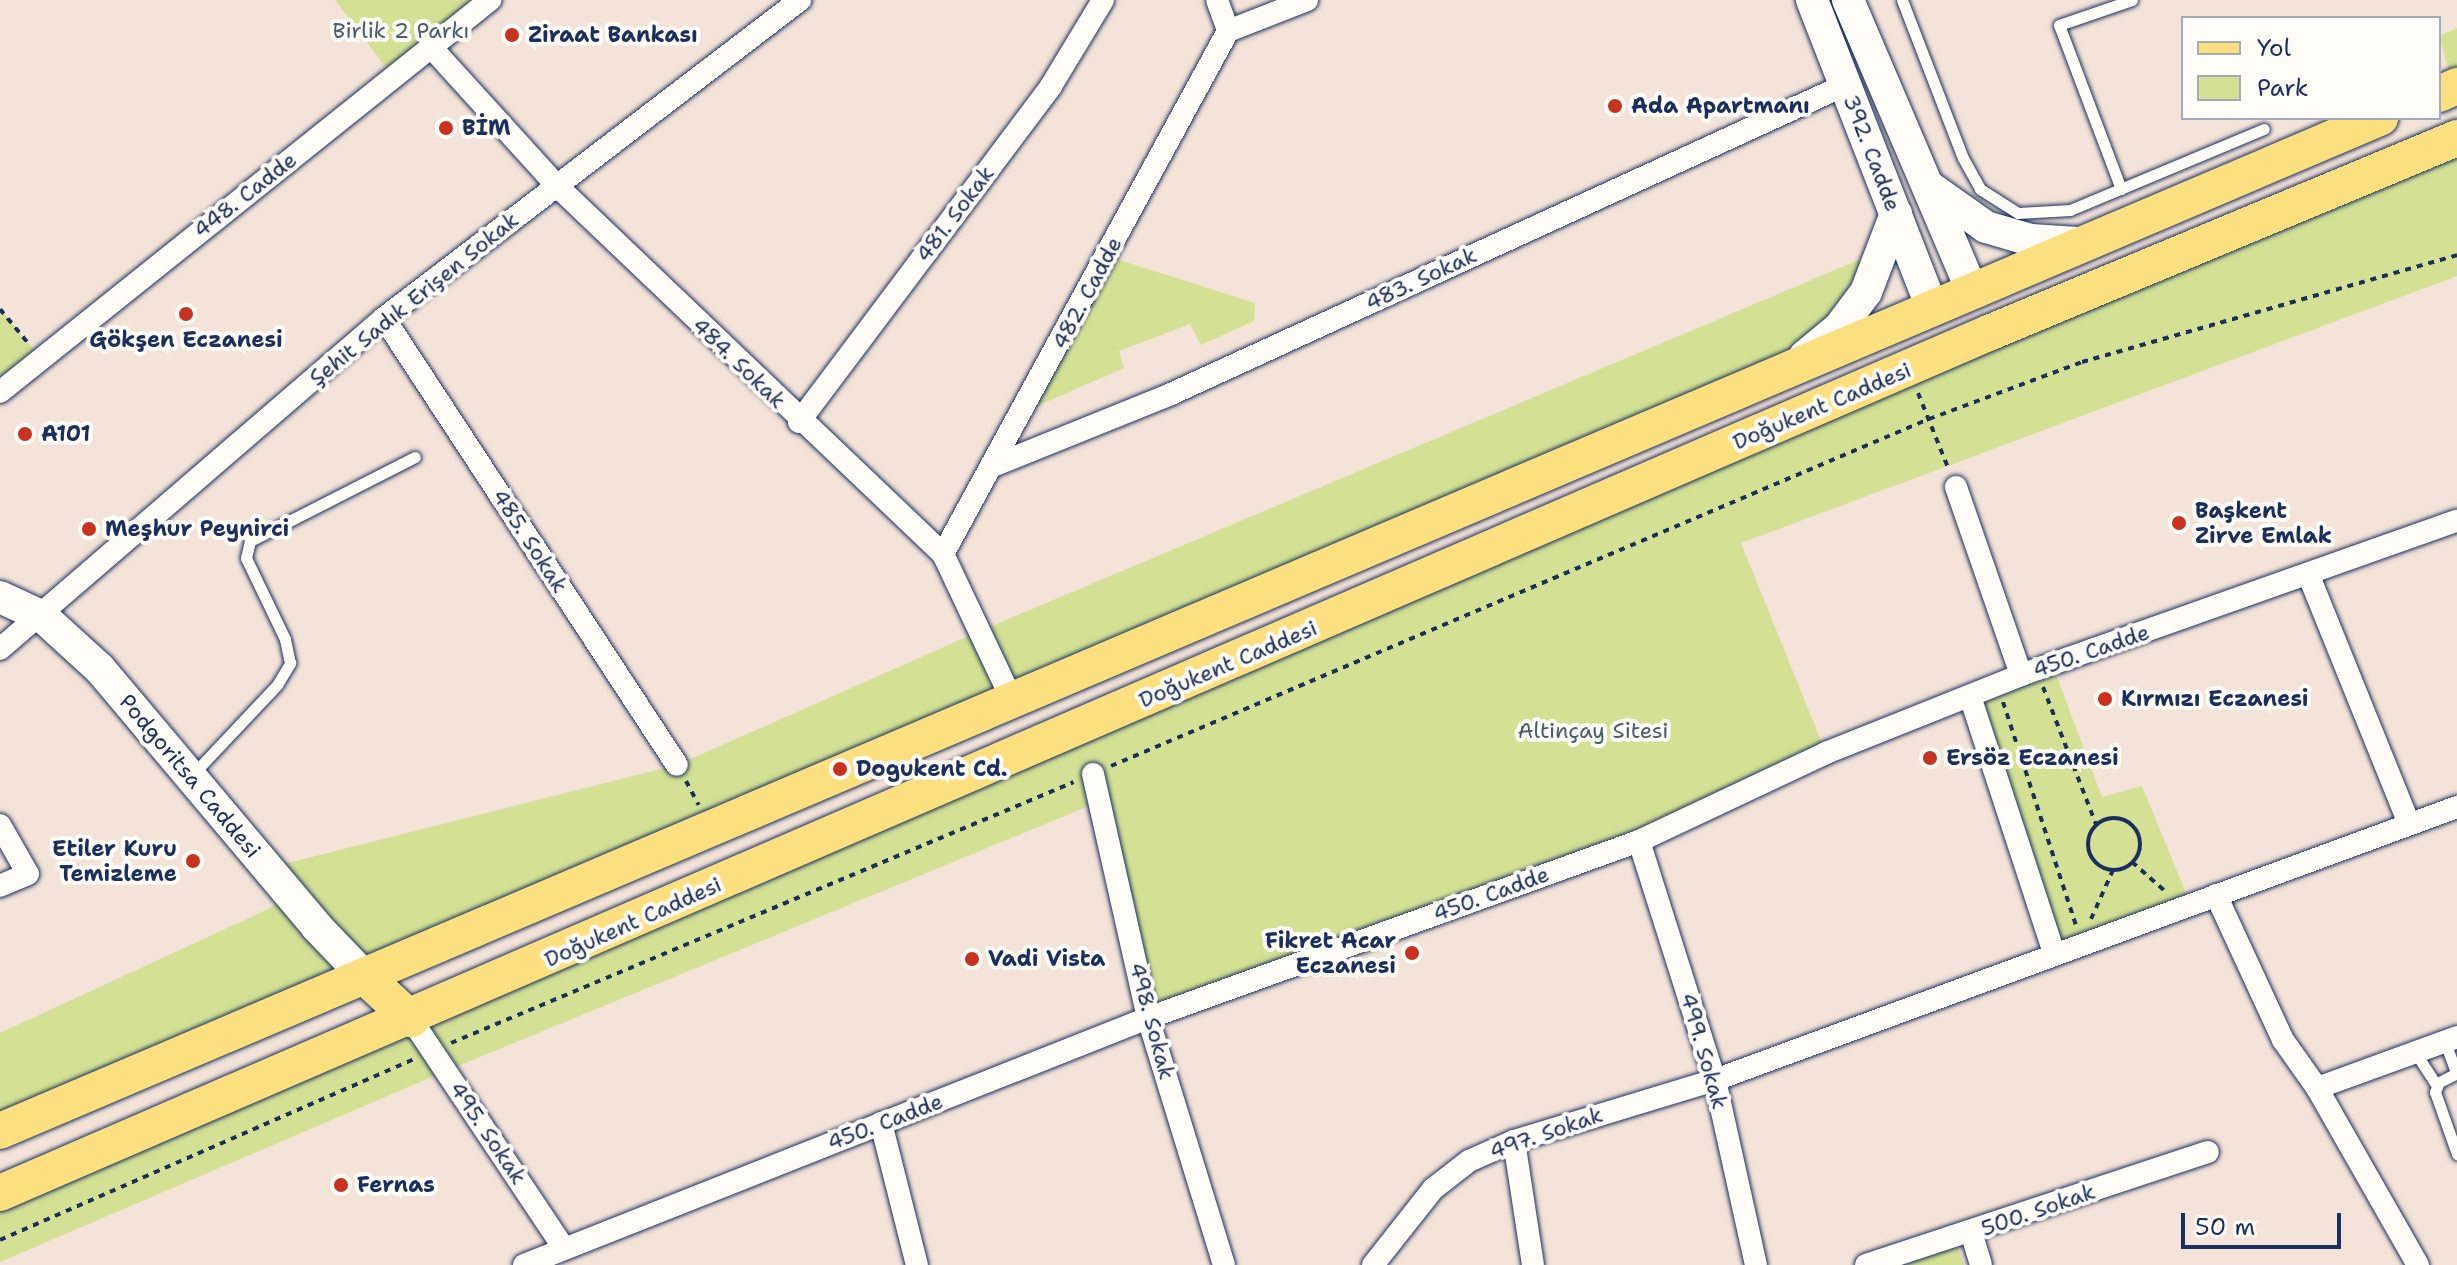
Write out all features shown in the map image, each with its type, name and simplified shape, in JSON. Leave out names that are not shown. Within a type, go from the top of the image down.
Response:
[{"type":"main road","name":"392. Cadde","points":[[1812,0],[1931,305]]},
{"type":"main road","name":"392. Cadde","points":[[1848,0],[1971,289]]},
{"type":"main road","name":"Doğukent Caddesi","points":[[0,1131],[1788,371],[1931,305],[2375,120]]},
{"type":"main road","name":"Doğukent Caddesi","points":[[0,1193],[411,1019],[1991,332],[2457,138]]},
{"type":"main road","points":[[1927,185],[1986,227],[2031,240],[2078,243]]},
{"type":"main road","points":[[1788,371],[1854,309],[1880,267],[1896,214]]},
{"type":"main road","points":[[1971,289],[1991,332]]},
{"type":"main road","points":[[1931,305],[1953,349]]},
{"type":"main road","name":"Podgoritsa Caddesi","points":[[0,597],[43,617],[100,669],[364,976]]},
{"type":"main road","points":[[364,976],[411,1019]]},
{"type":"street","name":"448. Cadde","points":[[0,392],[490,0]]},
{"type":"street","name":"Şehit Sadık Erişen Sokak","points":[[0,649],[43,617],[384,318],[800,0]]},
{"type":"street","name":"481. Sokak","points":[[799,422],[1051,86],[1103,0]]},
{"type":"street","points":[[1217,0],[1228,31],[1307,0]]},
{"type":"street","name":"482. Cadde","points":[[943,554],[1228,31]]},
{"type":"street","name":"484. Sokak","points":[[431,47],[556,185],[799,422],[943,554],[1012,700]]},
{"type":"street","name":"483. Sokak","points":[[993,466],[1171,394],[1845,85]]},
{"type":"street","name":"485. Sokak","points":[[384,318],[677,765]]},
{"type":"street","points":[[1956,487],[2028,673]]},
{"type":"street","name":"450. Cadde","points":[[524,1265],[1148,1018],[1639,841],[1826,753],[1998,684],[2457,521]]},
{"type":"street","points":[[2309,576],[2409,824]]},
{"type":"street","points":[[1970,696],[2054,953]]},
{"type":"street","name":"498. Sokak","points":[[1093,774],[1148,1018],[1224,1265]]},
{"type":"street","name":"497. Sokak","points":[[1373,1265],[1433,1189],[1469,1161],[1514,1141],[1715,1080],[2457,807]]},
{"type":"street","points":[[0,825],[28,874],[0,886]]},
{"type":"street","name":"499. Sokak","points":[[1639,841],[1715,1080],[1756,1265]]},
{"type":"street","points":[[2216,895],[2283,1040],[2317,1088],[2418,1265]]},
{"type":"street","name":"495. Sokak","points":[[411,1019],[564,1248]]},
{"type":"street","points":[[2317,1088],[2451,1040]]},
{"type":"street","points":[[881,1123],[917,1265]]},
{"type":"street","points":[[1514,1141],[1533,1265]]},
{"type":"street","name":"500. Sokak","points":[[1866,1265],[2208,1152]]},
{"type":"street","points":[[1971,1232],[1981,1265]]},
{"type":"lane","points":[[1902,0],[1963,158],[1980,189],[1999,204],[2038,215],[2070,210],[2264,129]]},
{"type":"lane","points":[[2121,189],[2059,25],[2132,0]]},
{"type":"lane","points":[[190,776],[277,685],[290,663],[285,639],[246,558],[250,541],[415,457]]},
{"type":"lane","points":[[2437,1086],[2457,1073],[2451,1040]]},
{"type":"lane","points":[[2415,1052],[2437,1086],[2436,1100],[2457,1154]]},
{"type":"path","points":[[0,1240],[433,1051],[1929,419],[2082,362],[2457,255]]},
{"type":"path","points":[[0,309],[40,357]]},
{"type":"path","points":[[2028,673],[2096,824]]},
{"type":"path","points":[[1998,684],[2081,943]]},
{"type":"path","points":[[677,765],[714,830]]},
{"type":"path","points":[[2081,943],[2113,870],[2132,862],[2140,843],[2135,827],[2120,818],[2096,824],[2088,840],[2091,856],[2113,870]]},
{"type":"path","points":[[2132,862],[2184,908]]},
{"type":"green space","name":"Birlik 2 Parkı","points":[[335,0],[490,0],[393,77]]},
{"type":"green space","points":[[2457,28],[2457,86],[2454,88],[2441,43],[2441,35]]},
{"type":"green space","name":"Altinçay Sitesi","points":[[2457,138],[2457,276],[1741,543],[1826,753],[1639,841],[1148,1018],[1101,801],[446,1071],[0,1262],[0,1193]]},
{"type":"green space","points":[[1887,248],[1788,371],[0,1131],[0,1033],[292,898],[268,868],[677,765],[980,631]]},
{"type":"green space","points":[[1116,259],[1255,303],[1254,321],[1201,345],[1190,324],[1119,351],[1124,368],[1028,410]]},
{"type":"green space","points":[[0,309],[40,357],[0,392]]},
{"type":"green space","points":[[2052,664],[2102,797],[2142,786],[2191,905],[2054,953],[1970,696]]},
{"type":"green space","points":[[1957,1245],[1964,1265],[1899,1265]]},
{"type":"place","name":"Ziraat Bankası","points":[[512,35]]},
{"type":"place","name":"Ada Apartmanı","points":[[1615,106]]},
{"type":"place","name":"BİM","points":[[446,128]]},
{"type":"place","name":"Gökşen Eczanesi","points":[[186,314]]},
{"type":"place","name":"A101","points":[[25,434]]},
{"type":"place","name":"Başkent Zirve Emlak","points":[[2179,523]]},
{"type":"place","name":"Meşhur Peynirci","points":[[89,529]]},
{"type":"place","name":"Kırmızı Eczanesi","points":[[2105,699]]},
{"type":"place","name":"Ersöz Eczanesi","points":[[1930,758]]},
{"type":"place","name":"Dogukent Cd.","points":[[840,769]]},
{"type":"place","name":"Etiler Kuru Temizleme","points":[[193,861]]},
{"type":"place","name":"Fikret Acar Eczanesi","points":[[1412,953]]},
{"type":"place","name":"Vadi Vista","points":[[972,959]]},
{"type":"place","name":"Fernas","points":[[341,1185]]}]
